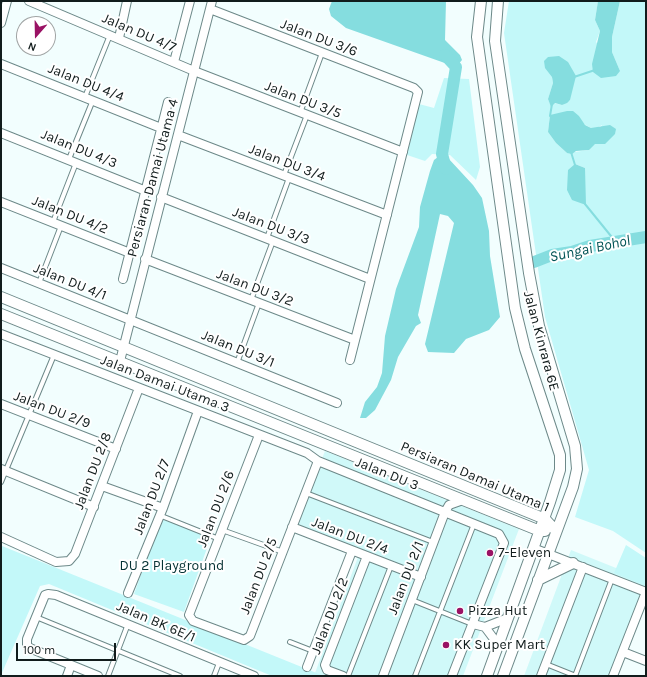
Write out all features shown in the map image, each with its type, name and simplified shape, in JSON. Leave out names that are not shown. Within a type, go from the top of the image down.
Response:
[{"type":"street","points":[[1,23],[7,1]]},
{"type":"street","name":"Jalan DU 4/7","points":[[29,1],[194,71]]},
{"type":"street","points":[[119,38],[127,1]]},
{"type":"street","points":[[174,62],[190,1]]},
{"type":"street","name":"Jalan Kinrara 6E","points":[[481,1],[477,37],[515,308],[525,349],[560,455],[560,470],[545,519],[487,676]]},
{"type":"street","name":"Jalan Kinrara 6E","points":[[498,1],[495,41],[529,273],[539,326],[575,446],[577,469],[574,487],[556,531],[503,676]]},
{"type":"street","name":"Jalan DU 3/6","points":[[211,5],[322,54],[414,88],[418,92],[403,152]]},
{"type":"street","name":"Persiaran Damai Utama 4","points":[[120,361],[211,5]]},
{"type":"street","name":"Jalan DU 4/4","points":[[1,64],[161,128]]},
{"type":"street","name":"Jalan DU 3/5","points":[[194,71],[403,152]]},
{"type":"street","points":[[123,278],[168,102]]},
{"type":"street","name":"Jalan DU 4/3","points":[[1,133],[146,191]]},
{"type":"street","name":"Jalan DU 3/4","points":[[178,135],[387,215]]},
{"type":"street","points":[[350,360],[403,152]]},
{"type":"street","name":"Jalan DU 3/3","points":[[161,197],[370,279]]},
{"type":"street","name":"Jalan DU 4/2","points":[[1,202],[130,253]]},
{"type":"street","name":"Jalan DU 3/2","points":[[145,259],[355,340]]},
{"type":"street","name":"Jalan DU 4/1","points":[[1,268],[130,320]]},
{"type":"street","name":"Persiaran Damai Utama 1","points":[[1,297],[529,512],[545,519],[556,531]]},
{"type":"street","name":"Persiaran Damai Utama 1","points":[[1,314],[540,531],[556,531]]},
{"type":"street","name":"Jalan DU 3/1","points":[[130,320],[336,403]]},
{"type":"street","name":"Jalan Damai Utama 3","points":[[1,334],[307,453],[318,461]]},
{"type":"street","name":"Jalan DU 2/8","points":[[1,537],[56,562],[69,561],[75,554],[139,388]]},
{"type":"street","name":"Jalan DU 2/9","points":[[1,404],[116,449]]},
{"type":"street","name":"Jalan DU 2/7","points":[[128,593],[161,511],[198,411]]},
{"type":"street","name":"Jalan DU 2/6","points":[[189,615],[259,434]]},
{"type":"street","name":"Jalan DU 2/5","points":[[189,615],[193,621],[244,640],[250,636],[318,461]]},
{"type":"street","name":"Jalan DU 3","points":[[318,461],[499,534],[504,543],[452,676]]},
{"type":"street","points":[[3,470],[94,507]]},
{"type":"street","points":[[102,486],[161,511]]},
{"type":"street","points":[[438,490],[445,500],[446,512]]},
{"type":"street","points":[[446,512],[449,505],[463,500]]},
{"type":"street","points":[[529,512],[550,502]]},
{"type":"street","name":"Jalan DU 2/1","points":[[383,676],[446,512]]},
{"type":"street","points":[[521,523],[531,539],[534,548],[646,592],[613,676]]},
{"type":"street","name":"Jalan DU 2/4","points":[[292,527],[421,577]]},
{"type":"street","points":[[307,667],[352,551]]},
{"type":"street","name":"Jalan DU 2/2","points":[[343,676],[327,670],[325,665],[367,556]]},
{"type":"street","points":[[538,580],[573,563]]},
{"type":"street","points":[[541,676],[583,568]]},
{"type":"street","name":"Jalan BK 6E/1","points":[[36,617],[43,597],[48,594],[128,624],[219,663],[254,676]]},
{"type":"street","points":[[36,617],[27,640],[27,646],[32,650],[98,676]]},
{"type":"street","points":[[473,624],[485,627],[508,618]]},
{"type":"street","points":[[485,627],[494,639],[497,648]]},
{"type":"street","points":[[623,652],[646,661]]},
{"type":"street","points":[[66,676],[71,665]]},
{"type":"lane","points":[[53,222],[73,161],[89,98],[110,35]]},
{"type":"lane","points":[[236,363],[255,301],[303,114],[322,54]]},
{"type":"lane","points":[[39,284],[62,226]]},
{"type":"lane","points":[[1,482],[3,470],[54,355]]},
{"type":"lane","points":[[306,493],[434,543]]},
{"type":"lane","points":[[161,511],[219,538]]},
{"type":"lane","points":[[415,676],[474,524]]},
{"type":"lane","points":[[222,530],[283,552]]},
{"type":"lane","points":[[348,676],[391,566]]},
{"type":"lane","points":[[546,664],[575,676],[612,579]]},
{"type":"lane","points":[[412,600],[473,624]]},
{"type":"lane","points":[[36,617],[180,676]]},
{"type":"lane","points":[[108,676],[128,624]]},
{"type":"lane","points":[[290,642],[313,651]]},
{"type":"lane","points":[[214,676],[219,663]]},
{"type":"shaded area","points":[[332,1],[446,1],[445,40],[460,55],[462,60],[456,67],[346,28],[331,16],[329,9]]},
{"type":"shaded area","points":[[598,1],[620,1],[612,37],[612,52],[620,71],[616,76],[601,78],[593,72],[592,64],[600,31],[595,20]]},
{"type":"shaded area","points":[[559,56],[568,62],[576,76],[570,100],[562,105],[555,103],[551,107],[548,99],[553,83],[552,77],[545,68],[544,61],[548,57]]},
{"type":"shaded area","points":[[573,111],[579,116],[585,125],[591,128],[610,125],[616,129],[615,134],[605,144],[595,144],[589,150],[576,151],[572,154],[567,153],[556,143],[548,132],[550,115]]},
{"type":"shaded area","points":[[442,154],[448,158],[473,185],[482,198],[489,231],[490,256],[500,317],[489,330],[466,339],[454,353],[428,352],[425,344],[454,223],[448,216],[440,214],[418,315],[421,323],[416,326],[398,357],[391,380],[375,410],[366,418],[360,418],[365,402],[377,387],[382,373],[385,336],[396,289],[419,227],[420,207],[430,171],[434,160]]},
{"type":"shaded area","points":[[575,164],[585,168],[586,205],[572,200],[567,190],[568,170]]},
{"type":"shaded area","points":[[325,451],[519,529],[463,676],[324,676],[315,673],[358,557],[294,531]]},
{"type":"shaded area","points":[[571,550],[646,580],[646,598],[616,676],[524,676]]},
{"type":"green space","points":[[509,1],[598,1],[595,20],[600,31],[596,42],[620,71],[612,52],[612,37],[620,1],[646,1],[646,553],[613,531],[575,517],[589,470],[545,317],[504,33]],"holes":[[[545,68],[570,100],[562,105],[554,103],[551,106],[548,99],[553,83],[552,77]],[[550,115],[579,116],[582,123],[595,129],[602,125],[589,150],[567,153],[556,143],[548,132]],[[575,164],[585,168],[585,205]]]},
{"type":"green space","points":[[444,78],[469,79],[480,167],[476,180],[450,155],[432,154],[425,161],[407,155],[419,104],[434,108]]},
{"type":"green space","name":"DU 2 Playground","points":[[161,519],[211,537],[184,612],[134,594]]},
{"type":"green space","points":[[626,545],[646,558],[646,586],[614,573]]},
{"type":"green space","points":[[2,546],[324,676],[272,676],[49,584],[40,586],[1,675]]},
{"type":"waterway","name":"Sungai Bohol","points":[[445,55],[456,67],[442,154],[446,169]]},
{"type":"waterway","points":[[574,77],[595,70]]},
{"type":"waterway","points":[[550,116],[552,104]]},
{"type":"waterway","points":[[571,152],[575,165]]},
{"type":"waterway","points":[[585,204],[615,241]]},
{"type":"waterway","name":"Sungai Bohol","points":[[534,262],[552,255],[572,252],[590,246],[646,237]]},
{"type":"place","name":"7-Eleven","points":[[490,553]]},
{"type":"place","name":"Pizza Hut","points":[[460,611]]},
{"type":"place","name":"KK Super Mart","points":[[446,645]]}]
